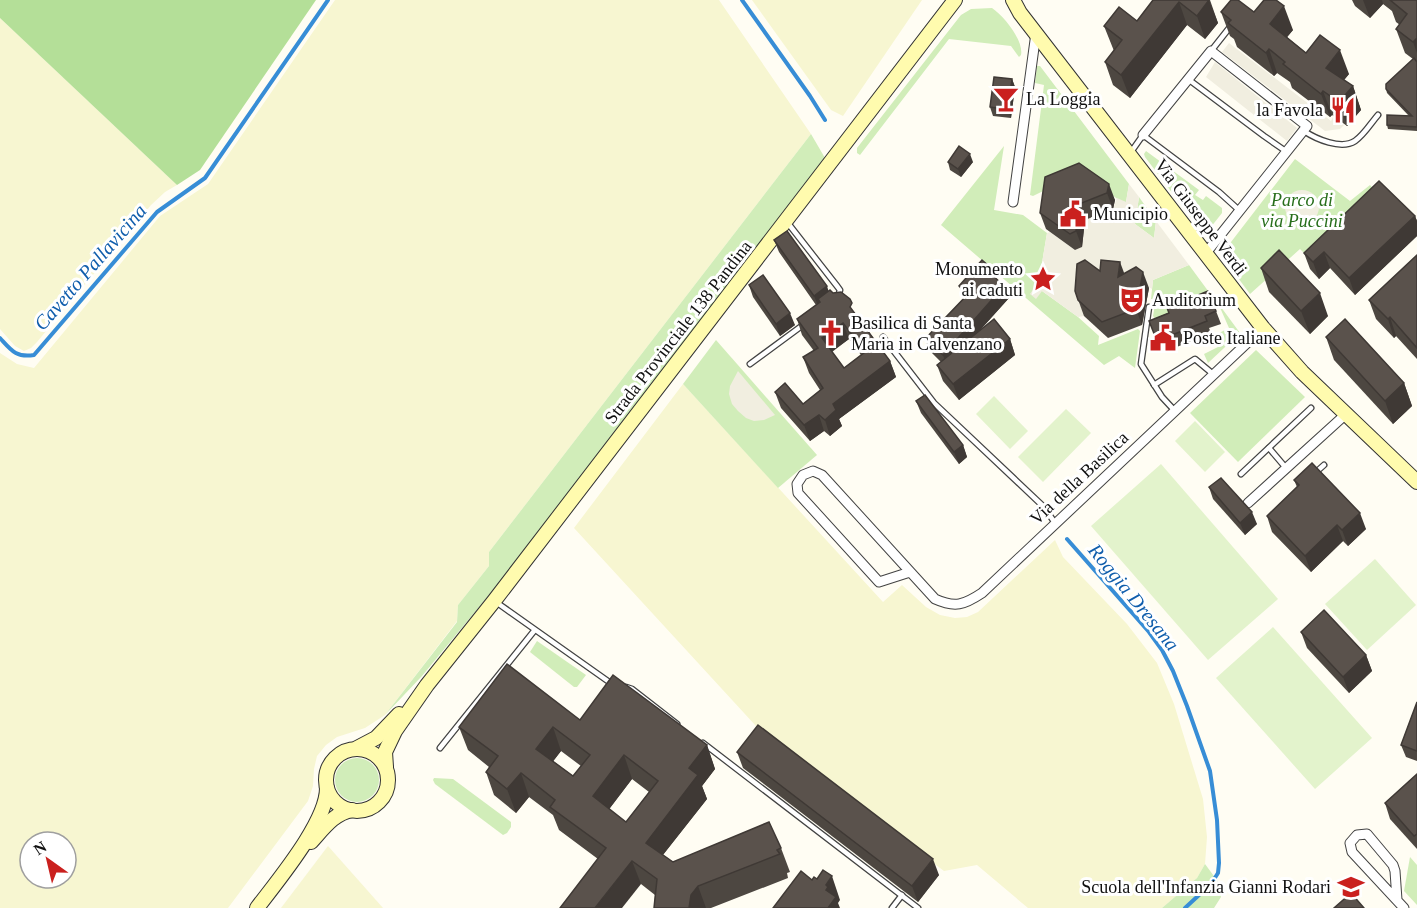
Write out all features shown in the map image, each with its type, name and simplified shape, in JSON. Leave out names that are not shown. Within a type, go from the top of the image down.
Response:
[{"type":"street","name":"Strada Provinciale 138 Pandina","points":[[386,767],[384,755],[388,744],[427,685],[955,0]]},
{"type":"street","points":[[1004,0],[1020,13]]},
{"type":"street","points":[[1013,0],[1020,13]]},
{"type":"street","name":"Via Giuseppe Verdi","points":[[1020,13],[1263,328],[1302,372],[1417,482]]},
{"type":"street","points":[[1013,202],[1036,33]]},
{"type":"street","points":[[1143,135],[1211,51],[1308,126],[1206,254]]},
{"type":"street","name":"Via della Basilica","points":[[910,572],[879,582],[798,493],[797,484],[803,475],[813,471],[822,475],[935,599],[949,605],[968,603],[982,593],[1263,328]]},
{"type":"street","points":[[1248,503],[1346,414]]},
{"type":"street","name":"Strada Provinciale 138 Pandina","points":[[352,749],[378,736],[427,685]]},
{"type":"street","points":[[257,908],[295,858],[331,820],[345,812],[368,809],[382,799],[389,782],[386,767],[381,759],[364,749],[352,749],[339,754],[332,761],[327,773],[324,806],[295,858]]},
{"type":"street","points":[[327,786],[335,802],[343,808],[352,810]]},
{"type":"street","points":[[1397,900],[1395,872],[1390,860],[1367,834],[1360,833],[1350,843],[1352,852],[1404,908]]},
{"type":"lane","points":[[1211,51],[1236,21]]},
{"type":"lane","points":[[1188,79],[1287,152]]},
{"type":"lane","points":[[1304,131],[1314,138],[1331,143],[1352,143],[1378,115]]},
{"type":"lane","points":[[1130,154],[1143,135],[1219,192],[1240,211]]},
{"type":"lane","points":[[786,221],[840,290],[834,302]]},
{"type":"lane","points":[[1149,307],[1141,364],[1174,411]]},
{"type":"lane","points":[[750,364],[806,323]]},
{"type":"lane","points":[[883,337],[934,403],[1044,507],[1055,523]]},
{"type":"lane","points":[[1154,385],[1196,359],[1213,375]]},
{"type":"lane","points":[[1241,474],[1311,408]]},
{"type":"lane","points":[[1269,448],[1286,468]]},
{"type":"lane","points":[[1308,479],[1324,465]]},
{"type":"lane","points":[[494,601],[610,684],[632,689],[687,730]]},
{"type":"lane","points":[[440,748],[534,631]]},
{"type":"lane","points":[[696,738],[918,908]]},
{"type":"lane","points":[[892,908],[902,896]]},
{"type":"green space","points":[[0,0],[316,0],[200,170],[177,185],[0,18]]},
{"type":"green space","points":[[335,0],[719,0],[811,134],[489,552],[489,566],[458,605],[457,621],[385,715],[365,728],[337,737],[317,756],[313,786],[308,801],[228,908],[0,908],[0,353],[17,364],[34,368],[160,216],[208,184]]},
{"type":"green space","points":[[752,0],[922,0],[843,116],[831,110]]},
{"type":"green space","points":[[992,8],[1012,29],[1019,43],[1021,55],[1019,57],[1011,46],[949,39],[860,155],[857,153],[857,148],[961,15],[971,9]]},
{"type":"green space","points":[[0,18],[177,185],[151,205],[37,342],[24,351],[15,346],[0,329]]},
{"type":"green space","points":[[1037,66],[1040,66],[1129,184],[1126,202],[1120,201],[1082,172],[1033,196],[1030,195],[1044,85],[1035,83]]},
{"type":"green space","points":[[811,134],[825,158],[532,543],[422,676],[385,715],[457,622],[458,605],[489,566],[489,552]]},
{"type":"green space","points":[[1004,146],[994,210],[1023,215],[1047,233],[1039,281],[1042,291],[1078,317],[1099,336],[1098,345],[1138,329],[1140,331],[1135,368],[1119,356],[1104,365],[941,225]]},
{"type":"green space","points":[[1146,151],[1199,190],[1195,195],[1203,200],[1206,196],[1222,208],[1222,213],[1207,232],[1201,231],[1145,157]]},
{"type":"green space","name":"Parco di via Puccini","points":[[1295,159],[1350,201],[1370,185],[1377,193],[1307,256],[1300,249],[1250,294],[1221,255]]},
{"type":"green space","points":[[1139,197],[1156,221],[1154,238],[1135,224]]},
{"type":"green space","points":[[1189,265],[1214,299],[1158,323],[1153,316],[1156,299],[1151,299],[1153,280]]},
{"type":"green space","points":[[1218,303],[1240,333],[1208,363],[1204,354],[1218,347],[1213,336],[1229,328]]},
{"type":"green space","points":[[716,340],[817,455],[778,488],[683,384]]},
{"type":"green space","points":[[1256,350],[1305,397],[1238,462],[1190,413]]},
{"type":"green space","points":[[683,384],[883,602],[902,585],[926,607],[940,615],[955,618],[967,617],[978,612],[1055,540],[1063,557],[1127,624],[1157,663],[1174,704],[1203,799],[1207,837],[1205,864],[1197,878],[1162,908],[1028,908],[977,865],[944,871],[766,737],[574,528]]},
{"type":"green space","points":[[994,396],[1028,431],[1010,449],[976,414]]},
{"type":"green space","points":[[1066,409],[1091,433],[1043,482],[1018,457]]},
{"type":"green space","points":[[1195,421],[1225,452],[1205,472],[1175,441]]},
{"type":"green space","points":[[1161,464],[1278,599],[1208,660],[1091,526]]},
{"type":"green space","points":[[1375,559],[1416,605],[1367,650],[1325,604]]},
{"type":"green space","points":[[1273,627],[1372,738],[1315,789],[1216,678]]},
{"type":"green space","points":[[537,641],[586,675],[577,687],[530,652]]},
{"type":"green space","points":[[357,758],[372,765],[379,780],[372,795],[357,802],[342,795],[335,780],[342,765]]},
{"type":"green space","points":[[434,778],[453,779],[511,822],[507,833],[503,835],[435,784]]},
{"type":"green space","points":[[328,846],[383,908],[281,908]]},
{"type":"green space","points":[[1410,857],[1417,865],[1417,905],[1404,891]]},
{"type":"green space","points":[[1205,864],[1219,883],[1221,897],[1214,908],[1162,908],[1197,878]]},
{"type":"shaded area","points":[[1229,43],[1331,121],[1333,117],[1344,125],[1340,129],[1325,131],[1222,52]]},
{"type":"shaded area","points":[[1215,62],[1297,128],[1287,141],[1206,77]]},
{"type":"shaded area","points":[[1129,184],[1139,197],[1135,224],[1154,238],[1156,221],[1189,265],[1153,280],[1152,289],[1142,283],[1084,316],[1078,317],[1042,291],[1036,299],[1030,294],[1039,281],[1047,233],[1050,232],[1075,250],[1082,247],[1085,220],[1113,209],[1117,198],[1126,202]]},
{"type":"shaded area","points":[[1302,190],[1314,195],[1319,207],[1314,219],[1302,224],[1290,219],[1285,207],[1290,195]]},
{"type":"shaded area","points":[[738,371],[775,415],[754,421],[746,418],[732,404],[729,394],[730,386]]},
{"type":"building","points":[[1153,0],[1209,0],[1197,16],[1179,2],[1121,75],[1105,62],[1122,40],[1104,26],[1119,7],[1137,21]]},
{"type":"building","points":[[1231,0],[1238,0],[1254,12],[1264,0],[1276,0],[1284,6],[1270,24],[1306,53],[1320,35],[1340,50],[1326,68],[1353,86],[1339,102],[1323,91],[1321,94],[1283,64],[1285,62],[1269,49],[1266,53],[1228,23],[1231,20],[1221,12]]},
{"type":"building","points":[[1390,0],[1417,0],[1417,38],[1413,42],[1396,29],[1407,14]]},
{"type":"building","points":[[1414,58],[1417,62],[1417,127],[1387,125],[1387,115],[1412,116],[1386,89],[1386,84]]},
{"type":"building","points":[[994,77],[1012,79],[1008,110],[990,107]]},
{"type":"building","points":[[959,146],[970,154],[958,169],[948,162]]},
{"type":"building","points":[[1079,163],[1109,184],[1107,193],[1079,204],[1076,231],[1070,234],[1040,213],[1045,177]]},
{"type":"building","points":[[1379,181],[1415,216],[1349,278],[1324,252],[1313,262],[1304,253]]},
{"type":"building","points":[[787,231],[827,286],[814,296],[774,240]]},
{"type":"building","points":[[1279,250],[1320,293],[1301,311],[1261,268]]},
{"type":"building","points":[[1417,255],[1417,348],[1390,317],[1388,319],[1369,300]]},
{"type":"building","points":[[982,260],[990,267],[987,270],[1004,286],[943,355],[925,339],[968,294],[959,286]]},
{"type":"building","points":[[1085,260],[1100,271],[1101,260],[1120,262],[1118,277],[1136,267],[1143,272],[1136,309],[1102,322],[1078,300],[1075,291],[1077,264]]},
{"type":"building","points":[[763,275],[790,313],[776,324],[749,285]]},
{"type":"building","points":[[830,290],[833,293],[841,292],[850,299],[852,303],[850,307],[890,361],[833,404],[836,410],[825,420],[819,415],[804,425],[775,392],[785,383],[803,404],[823,388],[803,357],[818,348],[797,319],[820,302],[818,299]],"holes":[[[843,323],[865,352],[844,368],[822,338]]]},
{"type":"building","points":[[1208,291],[1216,311],[1205,316],[1207,321],[1157,341],[1149,321],[1169,313],[1167,308],[1178,303],[1180,308],[1198,301],[1196,296]]},
{"type":"building","points":[[994,319],[1010,339],[953,384],[937,365]]},
{"type":"building","points":[[1345,319],[1404,383],[1385,401],[1326,337]]},
{"type":"building","points":[[925,395],[963,445],[954,452],[916,401]]},
{"type":"building","points":[[1312,463],[1360,513],[1342,530],[1337,525],[1305,556],[1267,516],[1299,485],[1294,480]]},
{"type":"building","points":[[1221,478],[1252,512],[1240,523],[1209,487]]},
{"type":"building","points":[[1324,610],[1366,655],[1343,677],[1301,632]]},
{"type":"building","points":[[507,664],[580,720],[613,675],[707,745],[689,768],[698,775],[646,843],[673,862],[769,822],[781,848],[777,850],[780,854],[698,886],[691,895],[689,908],[654,908],[657,879],[632,861],[595,908],[560,908],[606,848],[550,807],[555,800],[521,773],[507,789],[486,772],[498,756],[459,727]],"holes":[[[553,727],[590,755],[573,776],[536,749]],[[624,755],[658,781],[626,822],[593,796]]]},
{"type":"building","points":[[1417,702],[1417,751],[1401,745]]},
{"type":"building","points":[[758,725],[933,859],[912,886],[737,752]]},
{"type":"building","points":[[1417,774],[1417,834],[1414,836],[1385,803]]},
{"type":"building","points":[[823,870],[832,876],[826,885],[828,887],[826,890],[836,897],[828,908],[773,908],[801,871],[812,880],[814,877],[817,879]]},
{"type":"building","points":[[1351,893],[1364,908],[1334,908]]},
{"type":"waterway","name":"Cavetto Pallavicina","points":[[0,338],[18,354],[34,355],[157,212],[205,178],[328,0]]},
{"type":"waterway","name":"Roggia Dresana","points":[[742,0],[825,120]]},
{"type":"waterway","name":"Roggia Dresana","points":[[1067,539],[1149,632],[1162,650],[1187,706],[1210,771],[1217,820],[1218,873],[1211,884],[1185,908]]},
{"type":"place","name":"La Loggia","points":[[1006,99]]},
{"type":"place","name":"la Favola","points":[[1343,110]]},
{"type":"place","name":"Municipio","points":[[1073,214]]},
{"type":"place","name":"Monumento ai caduti","points":[[1043,279]]},
{"type":"place","name":"Auditorium","points":[[1132,300]]},
{"type":"place","name":"Basilica di Santa Maria in Calvenzano","points":[[831,333]]},
{"type":"place","name":"Poste Italiane","points":[[1163,338]]},
{"type":"place","name":"Scuola dell'Infanzia Gianni Rodari","points":[[1351,887]]}]
